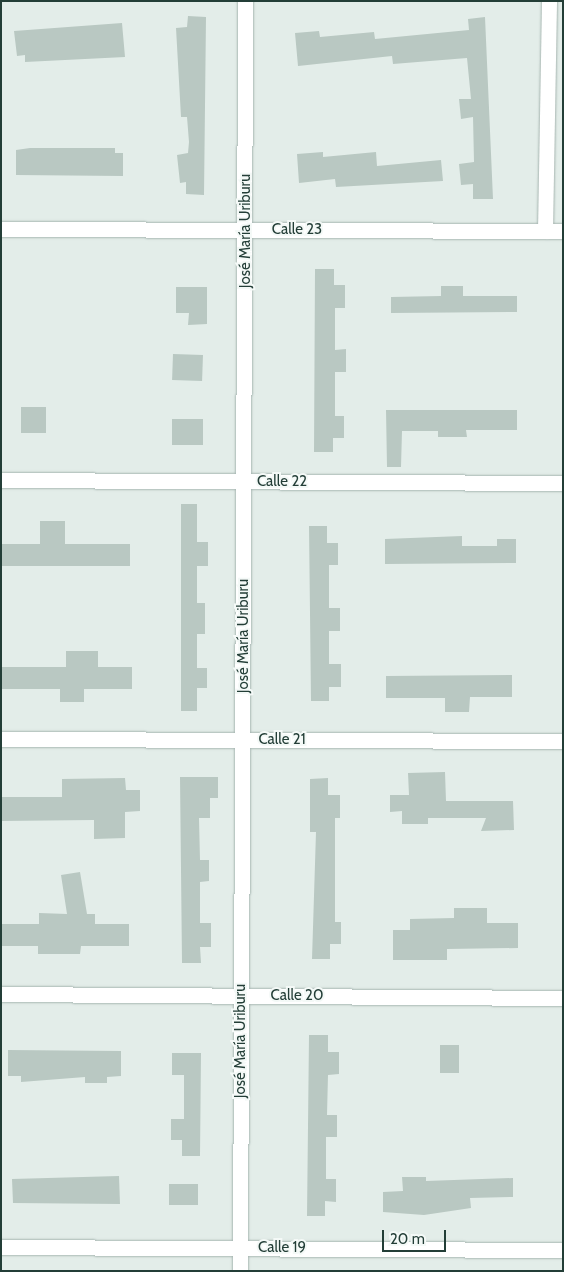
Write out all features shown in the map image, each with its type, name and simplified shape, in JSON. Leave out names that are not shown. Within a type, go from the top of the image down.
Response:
[{"type":"street","name":"José María Uriburu","points":[[240,1271],[246,230],[245,1]]},
{"type":"street","points":[[545,231],[549,1]]},
{"type":"street","name":"Calle 23","points":[[1,229],[563,231]]},
{"type":"street","name":"Calle 22","points":[[1,480],[563,483]]},
{"type":"street","name":"Calle 21","points":[[1,739],[563,742]]},
{"type":"street","name":"Calle 20","points":[[1,994],[563,998]]},
{"type":"street","name":"Calle 19","points":[[1,1247],[563,1250]]},
{"type":"building","points":[[188,16],[206,17],[204,195],[186,194],[186,182],[180,183],[177,155],[188,153],[189,142],[187,117],[181,117],[176,28],[187,27]]},
{"type":"building","points":[[485,17],[493,199],[473,199],[473,184],[461,185],[459,164],[474,162],[473,117],[461,119],[459,99],[471,99],[467,58],[393,64],[392,56],[298,66],[295,33],[319,31],[320,37],[374,32],[375,39],[469,30],[468,19]]},
{"type":"building","points":[[122,23],[125,57],[25,62],[25,55],[17,56],[14,31]]},
{"type":"building","points":[[30,148],[115,148],[115,153],[123,153],[123,176],[16,175],[16,150]]},
{"type":"building","points":[[323,152],[323,157],[376,152],[377,166],[441,160],[443,181],[336,187],[335,179],[299,183],[297,154]]},
{"type":"building","points":[[315,269],[334,269],[334,285],[345,285],[345,308],[335,308],[335,350],[346,349],[346,372],[335,372],[335,416],[344,416],[344,438],[333,438],[333,452],[314,452]]},
{"type":"building","points":[[441,286],[463,286],[463,296],[517,296],[517,312],[391,313],[391,297],[441,296]]},
{"type":"building","points":[[176,287],[207,287],[207,324],[188,325],[189,313],[176,313]]},
{"type":"building","points":[[173,354],[203,355],[202,381],[172,380]]},
{"type":"building","points":[[21,407],[46,407],[46,433],[21,433]]},
{"type":"building","points":[[386,410],[517,410],[517,430],[466,430],[467,437],[438,437],[438,431],[402,431],[401,467],[387,467]]},
{"type":"building","points":[[172,419],[203,419],[203,445],[172,445]]},
{"type":"building","points":[[181,504],[197,504],[197,542],[208,542],[208,566],[197,566],[197,603],[205,603],[205,634],[197,634],[197,668],[207,668],[207,688],[197,688],[197,711],[181,711]]},
{"type":"building","points":[[40,521],[65,521],[65,544],[130,544],[130,566],[1,566],[1,544],[40,544]]},
{"type":"building","points":[[309,526],[327,526],[327,543],[338,543],[338,565],[329,565],[329,608],[340,608],[340,631],[329,631],[329,664],[341,664],[341,687],[329,687],[329,701],[311,701]]},
{"type":"building","points":[[462,536],[462,546],[497,546],[497,539],[516,539],[516,563],[385,564],[385,539]]},
{"type":"building","points":[[66,651],[98,651],[98,667],[132,667],[132,689],[84,689],[84,702],[60,702],[60,689],[1,689],[1,667],[66,667]]},
{"type":"building","points":[[512,675],[512,697],[470,697],[469,712],[445,712],[445,698],[386,698],[386,676]]},
{"type":"building","points":[[445,772],[446,801],[513,801],[514,830],[481,831],[486,818],[428,818],[428,824],[402,824],[402,811],[390,812],[390,795],[409,795],[408,773]]},
{"type":"building","points":[[180,777],[218,777],[218,798],[210,798],[210,818],[199,818],[200,860],[209,860],[209,881],[200,882],[200,923],[211,923],[211,947],[200,947],[201,963],[182,963]]},
{"type":"building","points":[[125,778],[126,790],[140,790],[140,811],[125,812],[125,838],[94,839],[94,820],[1,821],[1,797],[62,797],[62,779]]},
{"type":"building","points":[[328,778],[328,795],[340,795],[340,818],[335,818],[335,922],[341,922],[341,944],[330,944],[330,959],[312,959],[316,832],[310,832],[310,779]]},
{"type":"building","points":[[80,872],[87,914],[95,914],[95,924],[129,924],[129,946],[81,946],[80,954],[38,954],[38,946],[1,946],[1,924],[39,924],[39,913],[67,914],[61,875]]},
{"type":"building","points":[[454,908],[487,908],[487,923],[518,923],[518,948],[447,949],[447,960],[393,960],[393,930],[410,930],[410,919],[454,918]]},
{"type":"building","points":[[309,1035],[328,1035],[328,1052],[339,1052],[339,1074],[328,1075],[327,1115],[337,1115],[337,1137],[326,1137],[326,1179],[336,1179],[336,1202],[325,1201],[325,1216],[307,1216]]},
{"type":"building","points":[[440,1045],[459,1045],[459,1073],[440,1073]]},
{"type":"building","points":[[8,1050],[121,1051],[121,1076],[107,1077],[107,1083],[85,1083],[85,1077],[21,1082],[21,1076],[8,1076]]},
{"type":"building","points":[[172,1053],[201,1053],[200,1156],[182,1156],[182,1140],[171,1140],[171,1119],[184,1119],[184,1075],[172,1075]]},
{"type":"building","points":[[119,1176],[120,1204],[13,1203],[12,1179]]},
{"type":"building","points":[[402,1177],[426,1177],[426,1181],[513,1178],[513,1197],[470,1198],[471,1208],[424,1215],[383,1212],[383,1192],[403,1191]]},
{"type":"building","points":[[169,1184],[198,1184],[198,1205],[169,1205]]}]
